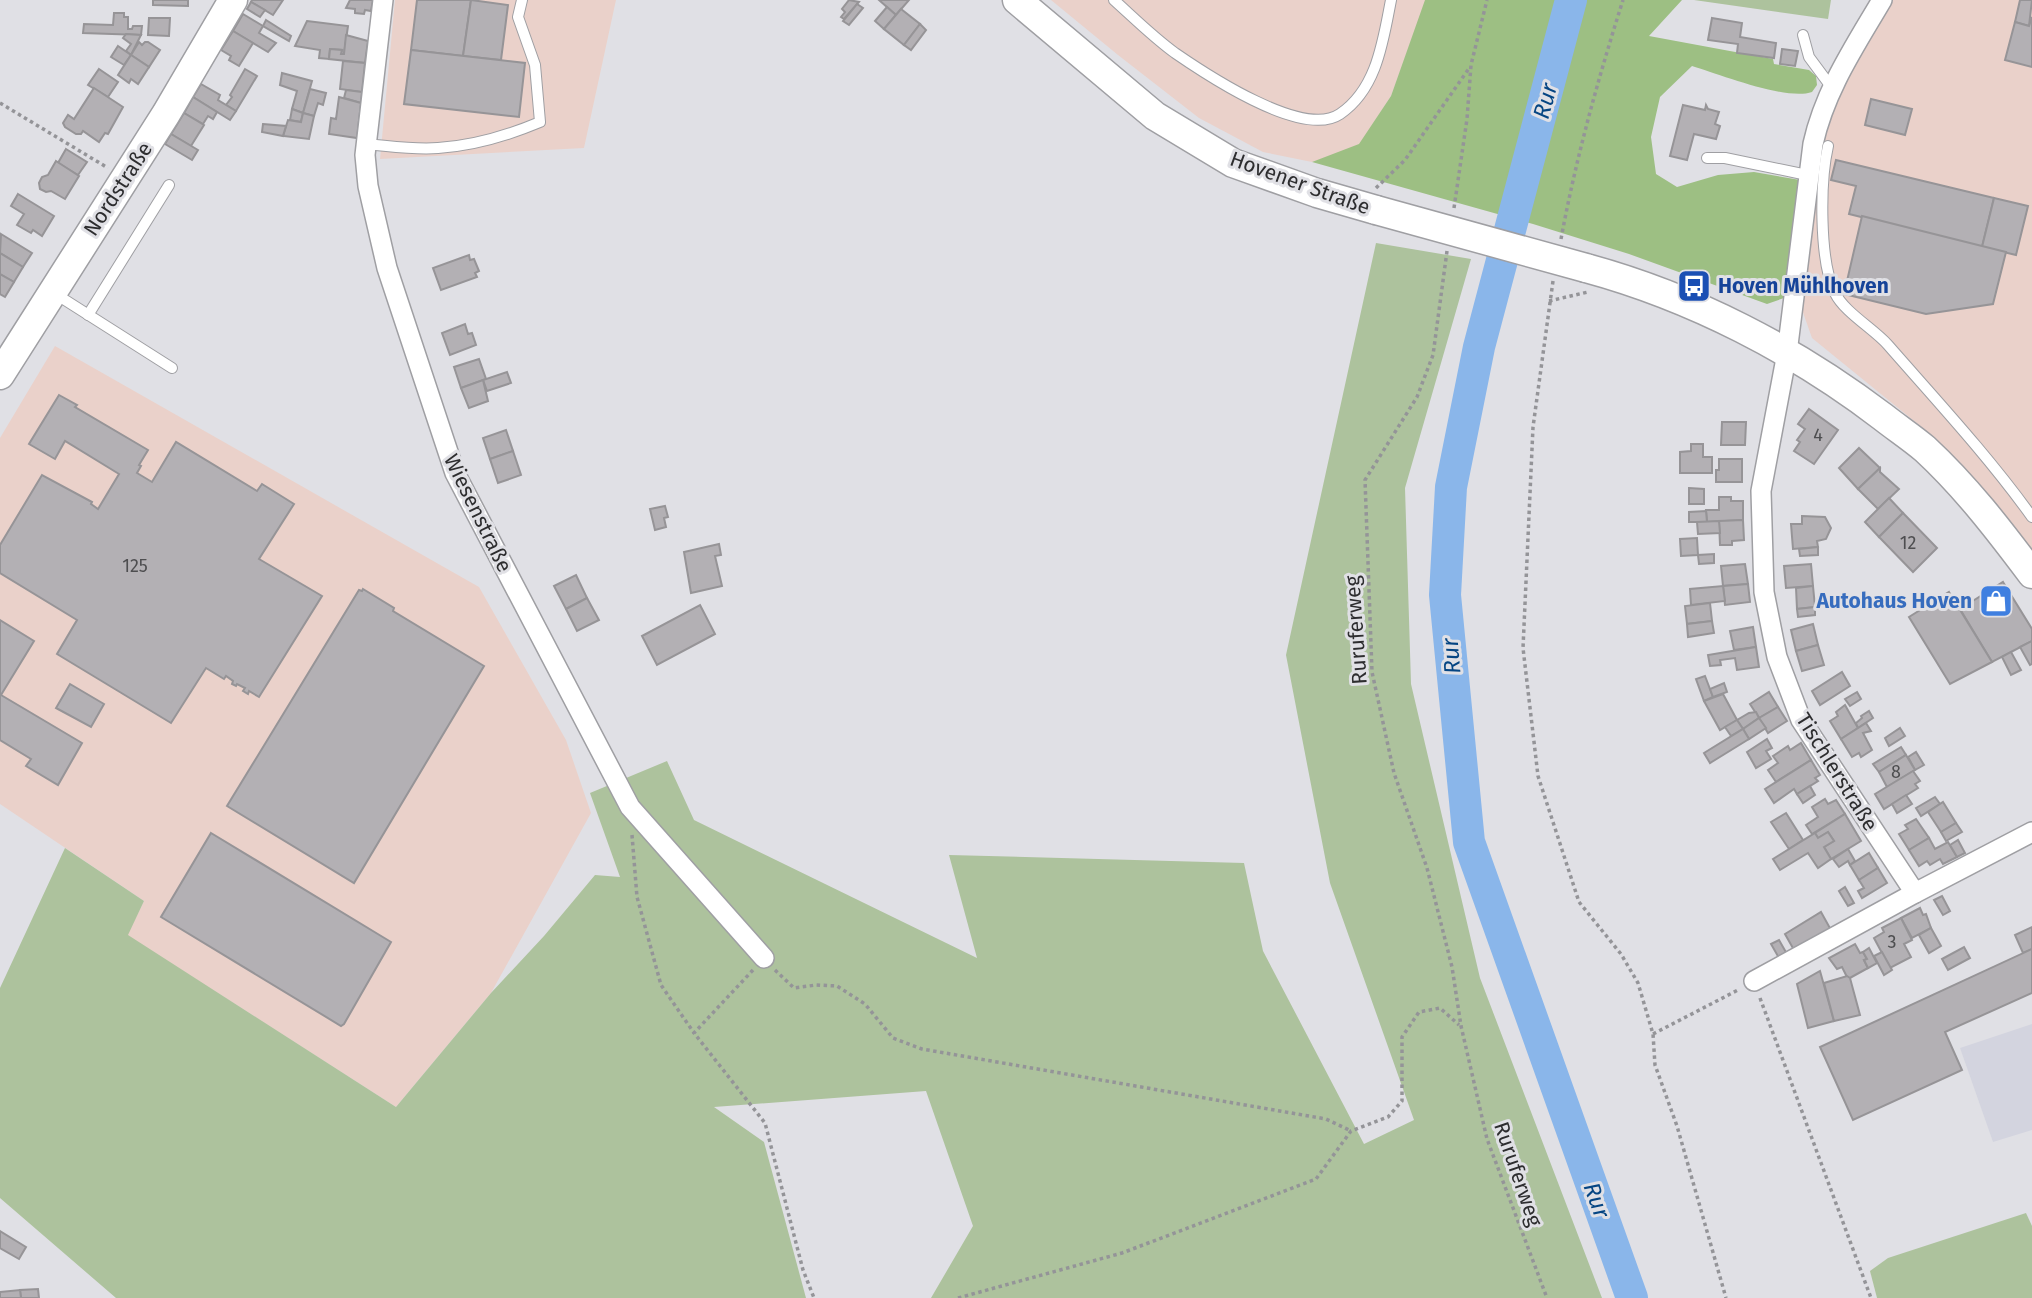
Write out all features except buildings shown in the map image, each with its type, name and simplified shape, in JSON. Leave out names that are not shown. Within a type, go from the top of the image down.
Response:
[{"type":"main road","name":"Nordstraße","points":[[0,375],[125,178],[233,0]]},
{"type":"main road","name":"Hovener Straße","points":[[1017,0],[1155,116],[1233,163],[1317,193],[1375,200],[1589,280],[1673,297],[1787,353],[1858,398],[1924,449],[1983,509],[2032,574]]},
{"type":"street","name":"Wiesenstraße","points":[[383,0],[366,144],[368,186],[387,268],[455,473],[630,807],[764,958]]},
{"type":"street","name":"Tischlerstraße","points":[[1882,0],[1832,88],[1819,117],[1816,177],[1761,491],[1764,592],[1777,657],[1801,720],[1915,893]]},
{"type":"street","points":[[1754,981],[2032,832]]},
{"type":"lane","points":[[366,144],[440,148],[512,134],[540,122],[535,65],[518,17],[522,0]]},
{"type":"lane","points":[[1114,0],[1174,52],[1240,93],[1274,110],[1324,121],[1339,115],[1356,99],[1373,73],[1380,54],[1391,0]]},
{"type":"lane","points":[[1803,35],[1809,57],[1832,88]]},
{"type":"lane","points":[[1828,146],[1816,177],[1825,251],[1831,285],[1837,298],[1886,343],[2009,485],[2032,517]]},
{"type":"lane","points":[[1707,158],[1725,158],[1816,177]]},
{"type":"lane","points":[[88,315],[169,186]]},
{"type":"lane","points":[[52,292],[172,368]]},
{"type":"path","points":[[1454,209],[1467,119],[1471,65],[1487,0]]},
{"type":"path","points":[[1561,239],[1572,177],[1623,0]]},
{"type":"path","points":[[1375,200],[1471,65]]},
{"type":"path","points":[[0,103],[125,178]]},
{"type":"path","name":"Ruruferweg","points":[[1448,247],[1433,355],[1417,397],[1364,480],[1372,672],[1394,773],[1427,869],[1452,967],[1461,1026],[1487,1139],[1547,1298]]},
{"type":"path","points":[[1554,276],[1533,427],[1523,648],[1538,776],[1578,902],[1621,954],[1638,983],[1653,1034],[1654,1065],[1677,1126],[1726,1298]]},
{"type":"path","points":[[1549,301],[1589,280]]},
{"type":"path","points":[[630,807],[637,897],[661,985],[694,1033],[765,1123],[803,1270],[814,1298]]},
{"type":"path","points":[[694,1033],[764,958]]},
{"type":"path","points":[[780,975],[794,988],[837,986],[865,1004],[893,1038],[922,1049],[1326,1119],[1351,1130]]},
{"type":"path","points":[[1653,1034],[1754,981],[1871,1298]]},
{"type":"path","points":[[958,1298],[1122,1253],[1315,1180],[1351,1130],[1388,1117],[1402,1101],[1402,1037],[1419,1012],[1440,1008],[1461,1026]]},
{"type":"shaded area","points":[[395,0],[616,0],[584,148],[380,159]]},
{"type":"shaded area","points":[[1051,0],[1426,0],[1391,96],[1358,147],[1312,162],[1263,152],[1199,118]]},
{"type":"shaded area","points":[[1891,0],[2032,0],[2032,551],[1994,501],[1935,438],[1812,338],[1800,304],[1826,119]]},
{"type":"shaded area","points":[[55,346],[479,587],[566,740],[591,813],[491,993],[396,1107],[127,935],[144,901],[0,804],[0,438]]},
{"type":"shaded area","points":[[2032,1024],[2032,1130],[1993,1142],[1960,1048]]},
{"type":"green space","points":[[1425,0],[1682,0],[1649,36],[1773,59],[1774,64],[1809,70],[1816,76],[1817,85],[1812,92],[1800,94],[1770,90],[1692,66],[1660,97],[1651,137],[1656,174],[1677,187],[1718,175],[1754,172],[1800,180],[1784,298],[1767,304],[1629,254],[1533,224],[1312,162],[1359,144],[1391,96]]},
{"type":"green space","points":[[1694,0],[1831,0],[1828,19]]},
{"type":"green space","points":[[1376,243],[1471,259],[1405,488],[1411,684],[1480,978],[1602,1298],[931,1298],[973,1226],[926,1091],[714,1107],[764,1142],[806,1298],[116,1298],[0,1198],[0,988],[65,848],[144,901],[128,935],[396,1107],[491,993],[595,875],[620,877],[590,793],[667,761],[694,820],[977,958],[949,855],[1244,863],[1263,951],[1364,1144],[1414,1120],[1330,883],[1286,655]]},
{"type":"green space","points":[[2026,1213],[2032,1226],[2032,1298],[1877,1298],[1870,1271],[1888,1258]]},
{"type":"waterway","name":"Rur","points":[[1571,0],[1479,347],[1451,487],[1445,595],[1469,842],[1632,1298]]},
{"type":"place","name":"Hoven Mühlhoven","points":[[1694,286]]},
{"type":"place","name":"Autohaus Hoven","points":[[1996,601]]}]
